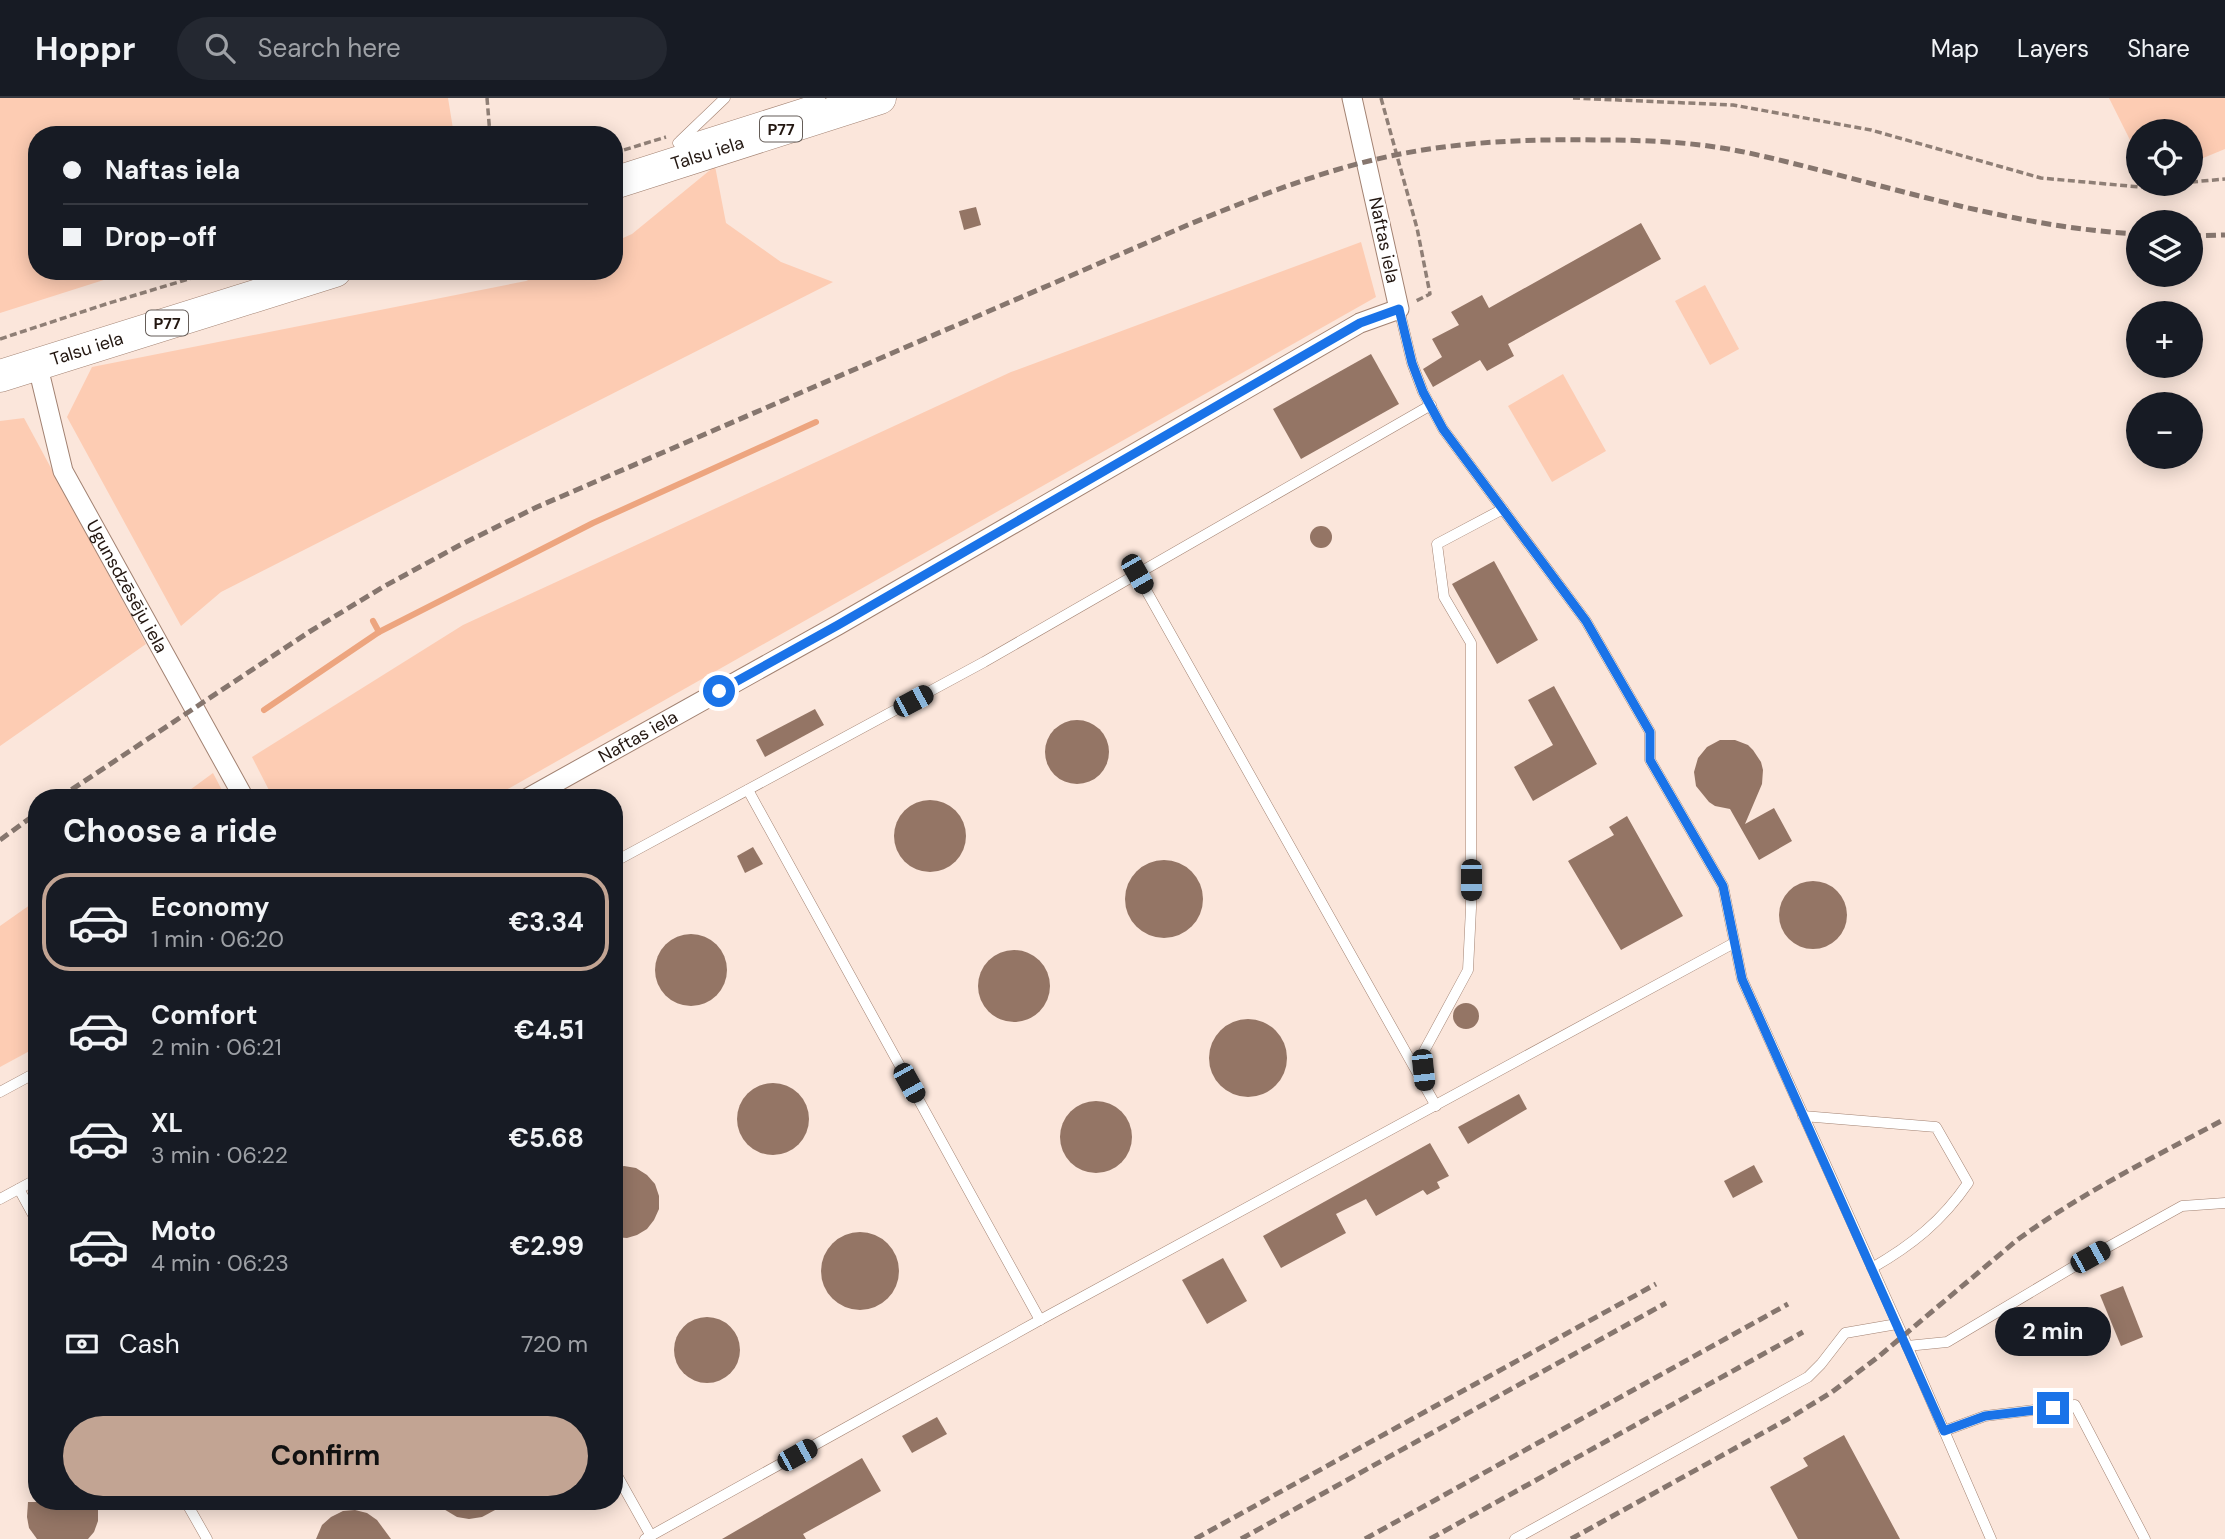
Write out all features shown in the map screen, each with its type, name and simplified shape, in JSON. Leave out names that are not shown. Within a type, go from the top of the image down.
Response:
[{"type":"main road","name":"Talsu iela","points":[[623,179],[680,152],[880,98]]},
{"type":"main road","name":"Talsu iela","points":[[0,376],[306,280]]},
{"type":"street","name":"Naftas iela","points":[[544,789],[838,625],[1360,323],[1399,309],[1352,98]]},
{"type":"street","name":"Ugunsdzēsēju iela","points":[[37,363],[63,471],[239,789]]},
{"type":"lane","points":[[680,152],[725,98]]},
{"type":"lane","points":[[680,152],[820,98]]},
{"type":"lane","points":[[1399,309],[1412,363],[1443,429],[1586,621],[1650,732],[1650,760],[1723,886],[1742,979],[1991,1539]]},
{"type":"lane","points":[[623,857],[984,663],[1430,405]]},
{"type":"lane","points":[[1425,1086],[1422,1055],[1468,970],[1471,908],[1471,643],[1444,597],[1437,544],[1503,509]]},
{"type":"lane","points":[[1137,574],[1436,1106]]},
{"type":"lane","points":[[748,790],[1040,1320]]},
{"type":"lane","points":[[623,1487],[648,1537],[1040,1320],[1734,943]]},
{"type":"lane","points":[[0,1092],[28,1077]]},
{"type":"lane","points":[[1803,1116],[1936,1127],[1968,1183],[1951,1208],[1902,1251],[1872,1268]]},
{"type":"lane","points":[[0,1199],[28,1184]]},
{"type":"lane","points":[[19,1189],[28,1206]]},
{"type":"lane","points":[[1907,1346],[1947,1342],[2182,1206],[2225,1203]]},
{"type":"lane","points":[[1516,1539],[1808,1377],[1844,1333],[1897,1324]]},
{"type":"lane","points":[[1944,1431],[1985,1416],[2075,1405],[2145,1539]]},
{"type":"lane","points":[[191,1510],[207,1539]]},
{"type":"path","points":[[487,98],[489,126]]},
{"type":"path","points":[[1381,98],[1417,228],[1430,294],[1399,309]]},
{"type":"path","points":[[1573,98],[1732,104],[1871,130],[2041,178],[2126,186]]},
{"type":"path","points":[[2203,181],[2225,179]]},
{"type":"path","points":[[0,339],[185,280]]},
{"type":"shaded area","points":[[0,98],[448,98],[453,126],[28,126],[28,280],[104,280],[0,313]]},
{"type":"shaded area","points":[[2109,98],[2225,98],[2225,149],[2203,158],[2203,119],[2126,119],[2126,132]]},
{"type":"shaded area","points":[[715,166],[726,223],[781,262],[833,282],[221,592],[181,626],[67,417],[92,367],[528,280],[623,280],[623,238],[632,234]]},
{"type":"shaded area","points":[[1361,242],[1376,297],[508,789],[268,789],[252,757],[463,625],[1011,372]]},
{"type":"shaded area","points":[[1705,285],[1739,349],[1710,365],[1675,301]]},
{"type":"shaded area","points":[[1563,374],[1606,451],[1552,482],[1508,406]]},
{"type":"shaded area","points":[[24,418],[146,644],[0,746],[0,421]]},
{"type":"shaded area","points":[[213,773],[221,789],[191,789]]},
{"type":"shaded area","points":[[28,906],[28,1052],[0,1067],[0,926]]},
{"type":"building","points":[[976,207],[981,225],[964,230],[959,211]]},
{"type":"building","points":[[1641,223],[1661,259],[1508,344],[1514,356],[1487,371],[1480,360],[1433,387],[1423,369],[1442,357],[1432,339],[1459,325],[1451,312],[1482,295],[1489,308]]},
{"type":"building","points":[[1371,354],[1399,404],[1301,459],[1273,409]]},
{"type":"building","points":[[1321,526],[1329,529],[1332,537],[1329,545],[1321,548],[1313,545],[1310,537],[1313,529]]},
{"type":"building","points":[[1494,561],[1538,640],[1497,664],[1452,584]]},
{"type":"building","points":[[1554,686],[1597,764],[1533,801],[1514,767],[1553,745],[1528,700]]},
{"type":"building","points":[[815,709],[824,725],[765,757],[756,740]]},
{"type":"building","points":[[1077,720],[1100,729],[1109,752],[1100,775],[1077,784],[1054,775],[1045,752],[1054,729]]},
{"type":"building","points":[[1720,740],[1735,740],[1748,745],[1761,762],[1762,784],[1745,824],[1774,808],[1792,841],[1759,860],[1730,809],[1709,802],[1696,786],[1694,772],[1698,758],[1707,747]]},
{"type":"building","points":[[930,800],[950,806],[960,816],[966,836],[960,856],[950,866],[930,872],[910,866],[900,856],[894,836],[900,816],[910,806]]},
{"type":"building","points":[[1627,816],[1683,916],[1621,950],[1568,861],[1614,835],[1609,827]]},
{"type":"building","points":[[753,847],[763,864],[745,873],[737,856]]},
{"type":"building","points":[[1164,860],[1179,863],[1192,871],[1200,884],[1203,899],[1200,914],[1192,927],[1179,935],[1164,938],[1149,935],[1136,927],[1128,914],[1125,899],[1128,884],[1136,871],[1149,863]]},
{"type":"building","points":[[1806,881],[1820,881],[1832,886],[1842,896],[1847,915],[1842,934],[1832,944],[1820,949],[1806,949],[1794,944],[1784,934],[1779,922],[1779,908],[1784,896],[1794,886]]},
{"type":"building","points":[[691,934],[711,940],[721,950],[727,970],[721,990],[711,1000],[691,1006],[671,1000],[661,990],[655,970],[661,950],[671,940]]},
{"type":"building","points":[[1014,950],[1034,956],[1044,966],[1050,986],[1044,1006],[1034,1016],[1014,1022],[994,1016],[984,1006],[978,986],[984,966],[994,956]]},
{"type":"building","points":[[1466,1003],[1475,1007],[1479,1016],[1475,1025],[1466,1029],[1457,1025],[1453,1016],[1457,1007]]},
{"type":"building","points":[[1248,1019],[1263,1022],[1276,1030],[1284,1043],[1287,1058],[1284,1073],[1276,1086],[1263,1094],[1248,1097],[1233,1094],[1220,1086],[1212,1073],[1209,1058],[1212,1043],[1220,1030],[1233,1022]]},
{"type":"building","points":[[773,1083],[793,1089],[803,1099],[809,1119],[803,1139],[793,1149],[773,1155],[753,1149],[743,1139],[737,1119],[743,1099],[753,1089]]},
{"type":"building","points":[[1519,1094],[1527,1109],[1468,1144],[1458,1127]]},
{"type":"building","points":[[1096,1101],[1116,1107],[1126,1117],[1132,1137],[1126,1157],[1116,1167],[1096,1173],[1076,1167],[1066,1157],[1060,1137],[1066,1117],[1076,1107]]},
{"type":"building","points":[[1430,1143],[1449,1176],[1437,1182],[1440,1188],[1427,1195],[1423,1190],[1376,1216],[1366,1199],[1336,1214],[1346,1233],[1281,1268],[1263,1236]]},
{"type":"building","points":[[1754,1165],[1763,1182],[1733,1198],[1724,1181]]},
{"type":"building","points":[[623,1166],[636,1168],[647,1175],[655,1184],[659,1196],[659,1209],[654,1220],[647,1229],[627,1238],[623,1238]]},
{"type":"building","points":[[860,1232],[875,1235],[888,1243],[896,1256],[899,1271],[896,1286],[888,1299],[875,1307],[860,1310],[845,1307],[832,1299],[824,1286],[821,1271],[824,1256],[832,1243],[845,1235]]},
{"type":"building","points":[[1223,1258],[1247,1301],[1207,1324],[1182,1280]]},
{"type":"building","points":[[2123,1286],[2143,1337],[2121,1346],[2100,1295]]},
{"type":"building","points":[[707,1317],[720,1320],[730,1327],[737,1337],[740,1350],[737,1363],[730,1373],[720,1380],[707,1383],[694,1380],[684,1373],[677,1363],[674,1350],[677,1337],[684,1327],[694,1320]]},
{"type":"building","points":[[937,1417],[947,1434],[912,1453],[902,1436]]},
{"type":"building","points":[[1844,1435],[1900,1539],[1798,1539],[1770,1487],[1808,1466],[1803,1458]]},
{"type":"building","points":[[862,1458],[881,1491],[803,1534],[806,1539],[722,1539]]},
{"type":"building","points":[[28,1502],[28,1510],[98,1510],[98,1521],[88,1539],[37,1539],[29,1528],[27,1517]]},
{"type":"building","points":[[445,1510],[495,1510],[482,1517],[457,1517]]},
{"type":"building","points":[[343,1511],[367,1513],[377,1520],[391,1539],[316,1539],[322,1525],[331,1517]]},
{"type":"waterway","points":[[264,710],[379,632],[593,523],[816,422]]},
{"type":"waterway","points":[[373,621],[379,632]]},
{"type":"railway","points":[[73,789],[309,632],[383,587],[537,507],[1190,224],[1273,191],[1358,164],[1439,148],[1506,141],[1616,140],[1692,144],[1749,153],[1991,213],[2088,230],[2126,233]]},
{"type":"railway","points":[[2203,236],[2225,235]]},
{"type":"railway","points":[[0,840],[28,820]]},
{"type":"railway","points":[[1571,1539],[1832,1392],[1878,1357],[2017,1240],[2093,1191],[2225,1119]]},
{"type":"railway","points":[[1195,1539],[1656,1284]]},
{"type":"railway","points":[[1241,1539],[1666,1303]]},
{"type":"railway","points":[[1365,1539],[1788,1304]]},
{"type":"railway","points":[[1430,1539],[1803,1332]]},
{"type":"route","points":[[719,691],[1360,323],[1399,309],[1412,363],[1423,392],[1443,429],[1586,621],[1650,732],[1650,760],[1723,886],[1742,979],[1944,1431],[1985,1416],[2053,1408]]}]
